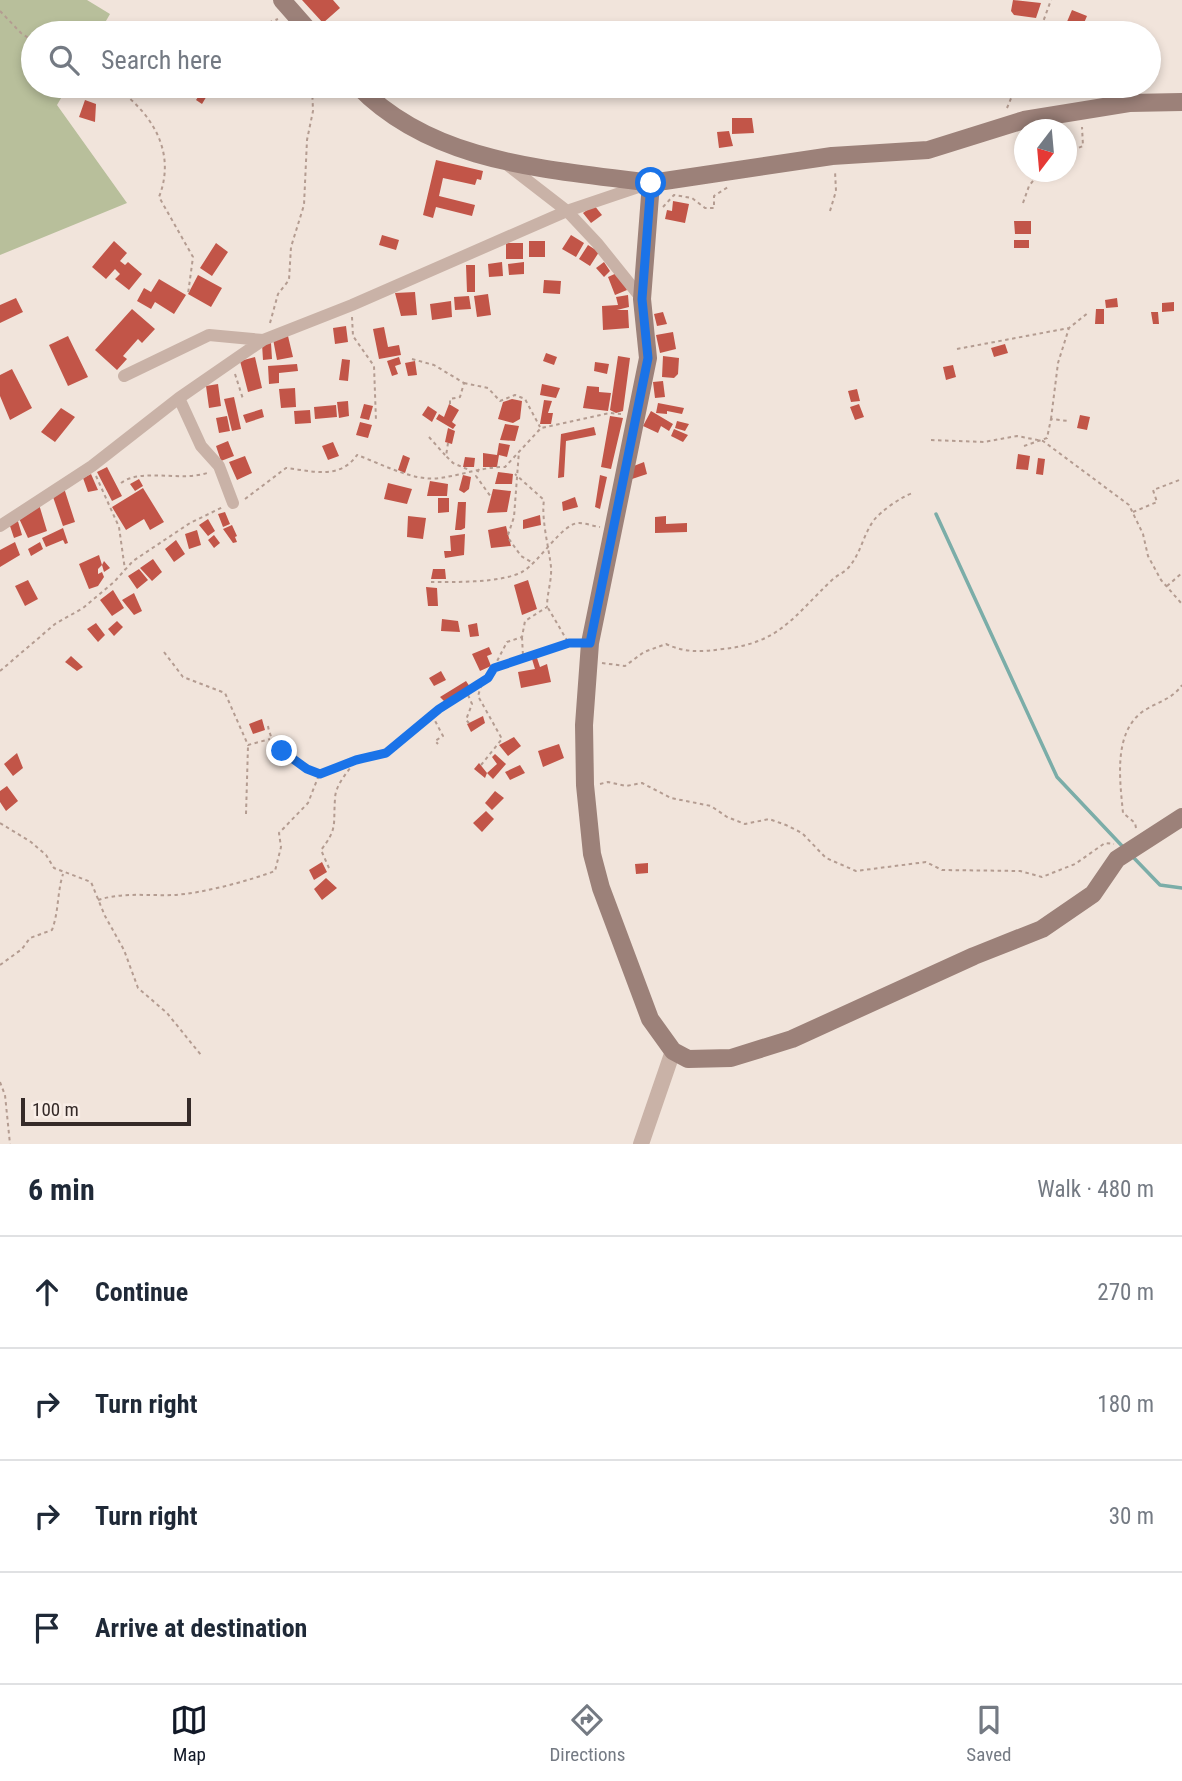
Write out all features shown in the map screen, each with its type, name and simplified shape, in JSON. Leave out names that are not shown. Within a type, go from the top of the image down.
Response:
[{"type":"main road","points":[[282,0],[302,21]]},
{"type":"main road","points":[[370,98],[380,108],[435,139],[505,163],[651,183],[832,156],[928,150],[1001,126],[1139,102],[1182,102]]},
{"type":"main road","points":[[651,183],[642,299],[648,358],[590,643],[587,667],[585,785],[592,854],[601,888],[650,1019],[673,1051],[688,1059],[731,1058],[792,1039],[974,956],[1042,929],[1093,894],[1117,859],[1182,817]]},
{"type":"street","points":[[505,163],[567,211],[642,299]]},
{"type":"street","points":[[0,526],[92,466],[179,398],[263,340],[352,306],[567,211],[651,183]]},
{"type":"street","points":[[124,376],[208,335],[263,340]]},
{"type":"street","points":[[179,398],[201,446],[224,476],[233,503]]},
{"type":"street","points":[[641,1144],[673,1051]]},
{"type":"path","points":[[1043,21],[1051,0]]},
{"type":"path","points":[[0,10],[21,34]]},
{"type":"path","points":[[275,21],[296,13]]},
{"type":"path","points":[[128,98],[145,113],[163,141],[164,182],[159,197],[192,257],[187,294]]},
{"type":"path","points":[[263,340],[278,294],[289,279],[291,247],[304,205],[312,98]]},
{"type":"path","points":[[1001,126],[1012,98]]},
{"type":"path","points":[[1077,150],[1085,142],[1079,112]]},
{"type":"path","points":[[830,211],[836,191],[832,156]]},
{"type":"path","points":[[649,217],[652,210],[665,206],[674,195],[692,198],[705,208],[714,208],[714,196],[727,189],[732,172]]},
{"type":"path","points":[[1023,203],[1032,182]]},
{"type":"path","points":[[352,306],[353,336],[374,366],[376,421]]},
{"type":"path","points":[[957,349],[1069,328],[1089,312]]},
{"type":"path","points":[[1024,446],[1047,438],[1058,363],[1069,328]]},
{"type":"path","points":[[412,359],[434,365],[464,383],[488,388],[500,401],[515,396],[525,399],[541,428]]},
{"type":"path","points":[[231,363],[243,399]]},
{"type":"path","points":[[450,405],[450,399],[460,397],[464,383]]},
{"type":"path","points":[[0,671],[55,624],[83,608],[133,561],[190,523],[251,496],[286,468],[335,472],[351,464],[357,455],[423,478],[442,478],[479,468],[505,467],[541,428],[610,414],[638,415]]},
{"type":"path","points":[[1051,419],[1068,421]]},
{"type":"path","points":[[931,440],[984,442],[1017,436],[1043,441],[1089,472],[1129,505],[1143,534],[1148,556],[1166,586],[1182,604]]},
{"type":"path","points":[[429,437],[453,463],[470,470]]},
{"type":"path","points":[[446,456],[448,443]]},
{"type":"path","points":[[508,535],[514,517],[515,474],[519,451]]},
{"type":"path","points":[[92,466],[119,527],[125,571]]},
{"type":"path","points":[[479,468],[476,476],[491,497]]},
{"type":"path","points":[[121,483],[131,476],[196,477],[212,471],[224,476]]},
{"type":"path","points":[[515,474],[544,500],[542,516],[548,529],[547,549],[551,574],[547,589],[547,607],[569,643]]},
{"type":"path","points":[[1132,512],[1157,502],[1153,490],[1182,479]]},
{"type":"path","points":[[587,667],[607,662],[625,666],[644,652],[666,644],[685,652],[762,642],[781,631],[834,578],[847,569],[861,551],[874,519],[896,501],[913,493]]},
{"type":"path","points":[[431,582],[479,583],[520,573],[534,564],[569,525],[578,523],[612,528]]},
{"type":"path","points":[[509,539],[521,555],[534,564]]},
{"type":"path","points":[[1166,586],[1182,573]]},
{"type":"path","points":[[523,657],[522,636],[525,621],[547,607]]},
{"type":"path","points":[[268,726],[271,739],[293,761],[320,774],[356,760],[386,753],[432,715],[468,694],[482,682],[494,668],[507,642],[522,636]]},
{"type":"path","points":[[494,668],[569,643],[590,643]]},
{"type":"path","points":[[164,652],[183,677],[225,693],[248,745],[246,814]]},
{"type":"path","points":[[481,765],[502,739],[478,696],[482,682]]},
{"type":"path","points":[[1139,843],[1135,823],[1123,813],[1120,744],[1140,714],[1169,698],[1182,685]]},
{"type":"path","points":[[468,694],[472,704],[466,720],[469,723]]},
{"type":"path","points":[[432,715],[443,736],[435,741],[438,744]]},
{"type":"path","points":[[248,745],[271,739]]},
{"type":"path","points":[[329,868],[321,850],[336,824],[334,798],[356,760]]},
{"type":"path","points":[[97,900],[114,895],[177,895],[245,881],[275,871],[281,847],[279,833],[309,803],[320,774]]},
{"type":"path","points":[[585,785],[642,783],[671,798],[711,806],[727,817],[745,824],[769,820],[778,822],[802,833],[834,863],[856,870],[926,862],[942,870],[1020,871],[1042,877],[1075,864],[1108,842],[1115,844],[1117,859]]},
{"type":"path","points":[[0,823],[31,842],[46,855],[54,868],[91,882],[97,900],[124,950],[138,988],[167,1013],[201,1055]]},
{"type":"path","points":[[0,965],[30,938],[52,930],[57,916],[58,891],[64,873]]},
{"type":"path","points":[[0,1082],[5,1095],[10,1144]]},
{"type":"green space","points":[[0,0],[87,0],[110,14],[106,21],[21,21],[21,98],[61,98],[57,105],[127,203],[0,255]]},
{"type":"building","points":[[302,0],[333,0],[340,8],[325,21],[321,21]]},
{"type":"building","points":[[1013,0],[1041,3],[1036,18],[1014,15],[1011,11]]},
{"type":"building","points":[[1072,10],[1087,16],[1085,21],[1067,21]]},
{"type":"building","points":[[197,98],[206,98],[202,104],[196,100]]},
{"type":"building","points":[[85,100],[96,104],[95,122],[79,117]]},
{"type":"building","points":[[732,118],[752,118],[754,133],[732,134]]},
{"type":"building","points":[[729,131],[733,146],[719,148],[717,132]]},
{"type":"building","points":[[436,160],[483,171],[481,180],[477,179],[475,185],[443,178],[439,196],[475,205],[472,216],[436,207],[433,218],[423,215]]},
{"type":"building","points":[[673,201],[689,204],[685,223],[665,219],[667,210],[672,211]]},
{"type":"building","points":[[594,205],[602,215],[591,223],[583,213]]},
{"type":"building","points":[[1014,221],[1031,221],[1031,234],[1015,234]]},
{"type":"building","points":[[382,235],[399,240],[396,250],[379,245]]},
{"type":"building","points":[[571,235],[584,243],[576,257],[562,249]]},
{"type":"building","points":[[1014,240],[1029,240],[1029,248],[1014,248]]},
{"type":"building","points":[[114,241],[127,253],[120,261],[125,265],[128,262],[142,274],[129,290],[115,279],[120,274],[115,269],[106,279],[92,267]]},
{"type":"building","points":[[529,241],[545,241],[545,257],[529,257]]},
{"type":"building","points":[[216,243],[228,252],[212,276],[200,268]]},
{"type":"building","points":[[506,243],[523,243],[523,259],[506,259]]},
{"type":"building","points":[[588,245],[599,252],[590,266],[579,259]]},
{"type":"building","points":[[502,262],[503,276],[489,277],[488,264]]},
{"type":"building","points":[[524,262],[524,274],[509,275],[508,264]]},
{"type":"building","points":[[604,262],[610,271],[604,277],[596,268]]},
{"type":"building","points":[[466,265],[475,265],[475,292],[467,292]]},
{"type":"building","points":[[619,272],[627,290],[615,295],[608,277]]},
{"type":"building","points":[[198,275],[222,288],[211,307],[188,294]]},
{"type":"building","points":[[159,279],[186,295],[174,314],[155,302],[151,309],[137,301],[144,288],[151,292]]},
{"type":"building","points":[[544,280],[561,281],[560,294],[543,293]]},
{"type":"building","points":[[415,292],[417,315],[401,316],[395,293]]},
{"type":"building","points":[[488,294],[491,315],[477,317],[474,296]]},
{"type":"building","points":[[628,295],[629,307],[617,310],[628,310],[629,328],[603,330],[602,306],[618,305],[616,297]]},
{"type":"building","points":[[469,296],[471,309],[455,310],[454,297]]},
{"type":"building","points":[[16,298],[23,312],[0,323],[0,305]]},
{"type":"building","points":[[1117,298],[1118,307],[1106,308],[1105,300]]},
{"type":"building","points":[[451,301],[452,317],[432,320],[430,304]]},
{"type":"building","points":[[1174,302],[1174,311],[1162,312],[1162,303]]},
{"type":"building","points":[[132,309],[155,329],[142,343],[138,339],[123,356],[127,359],[117,370],[95,350]]},
{"type":"building","points":[[1096,309],[1104,309],[1104,324],[1095,324]]},
{"type":"building","points":[[663,312],[667,324],[657,326],[654,314]]},
{"type":"building","points":[[1151,312],[1158,312],[1159,324],[1153,324]]},
{"type":"building","points":[[346,326],[348,342],[335,344],[333,328]]},
{"type":"building","points":[[384,327],[388,347],[399,345],[401,355],[379,359],[373,329]]},
{"type":"building","points":[[673,332],[676,349],[660,353],[656,335]]},
{"type":"building","points":[[68,336],[88,377],[68,386],[49,345]]},
{"type":"building","points":[[288,336],[293,357],[277,360],[273,339]]},
{"type":"building","points":[[271,343],[272,359],[263,360],[262,344]]},
{"type":"building","points":[[1005,344],[1008,353],[994,357],[991,348]]},
{"type":"building","points":[[546,353],[557,357],[554,365],[543,361]]},
{"type":"building","points":[[618,356],[630,358],[623,411],[616,413],[610,410]]},
{"type":"building","points":[[663,356],[679,358],[678,374],[674,378],[662,377]]},
{"type":"building","points":[[255,357],[262,388],[248,392],[240,361]]},
{"type":"building","points":[[399,357],[401,364],[395,366],[398,374],[392,376],[387,361]]},
{"type":"building","points":[[342,359],[350,360],[348,381],[339,380]]},
{"type":"building","points":[[415,361],[417,375],[408,376],[405,363]]},
{"type":"building","points":[[595,362],[609,364],[607,374],[594,371]]},
{"type":"building","points":[[297,364],[298,371],[279,373],[279,383],[269,384],[268,366]]},
{"type":"building","points":[[953,365],[956,377],[946,380],[943,367]]},
{"type":"building","points":[[12,369],[32,408],[10,420],[0,396],[0,375]]},
{"type":"building","points":[[663,381],[665,397],[655,398],[653,382]]},
{"type":"building","points":[[218,384],[221,406],[209,408],[206,386]]},
{"type":"building","points":[[542,384],[560,388],[556,398],[540,395]]},
{"type":"building","points":[[587,386],[599,387],[599,392],[611,393],[608,411],[583,408]]},
{"type":"building","points":[[295,388],[296,407],[281,408],[279,389]]},
{"type":"building","points":[[857,389],[860,401],[851,402],[848,391]]},
{"type":"building","points":[[234,397],[241,429],[232,431],[224,399]]},
{"type":"building","points":[[512,399],[522,401],[520,419],[513,423],[498,419],[503,402]]},
{"type":"building","points":[[544,400],[552,401],[548,413],[553,413],[551,424],[540,424]]},
{"type":"building","points":[[348,401],[349,416],[339,418],[337,402]]},
{"type":"building","points":[[658,403],[684,408],[682,414],[667,411],[667,414],[656,413]]},
{"type":"building","points":[[364,404],[373,406],[369,420],[360,418]]},
{"type":"building","points":[[449,404],[459,410],[452,422],[456,425],[453,429],[436,419],[439,414],[444,417]]},
{"type":"building","points":[[859,404],[864,417],[855,420],[850,407]]},
{"type":"building","points":[[336,405],[337,417],[315,419],[314,407]]},
{"type":"building","points":[[428,406],[437,412],[432,422],[422,415]]},
{"type":"building","points":[[61,408],[75,417],[55,442],[41,432]]},
{"type":"building","points":[[262,409],[264,417],[246,423],[243,415]]},
{"type":"building","points":[[310,410],[311,423],[295,424],[294,411]]},
{"type":"building","points":[[651,411],[673,424],[669,431],[661,426],[658,433],[643,426]]},
{"type":"building","points":[[1080,415],[1090,417],[1087,430],[1077,428]]},
{"type":"building","points":[[227,416],[230,431],[219,433],[216,418]]},
{"type":"building","points":[[610,416],[623,418],[611,469],[601,467]]},
{"type":"building","points":[[677,421],[689,424],[685,431],[675,428]]},
{"type":"building","points":[[360,422],[372,425],[368,438],[356,435]]},
{"type":"building","points":[[505,424],[519,426],[515,441],[500,440]]},
{"type":"building","points":[[594,427],[596,435],[566,441],[564,477],[558,478],[561,434]]},
{"type":"building","points":[[448,428],[455,431],[452,444],[445,442]]},
{"type":"building","points":[[674,429],[688,435],[683,442],[671,436]]},
{"type":"building","points":[[228,441],[234,456],[221,461],[216,446]]},
{"type":"building","points":[[333,442],[339,456],[328,460],[322,446]]},
{"type":"building","points":[[499,443],[510,445],[507,457],[499,455],[497,467],[483,467],[483,453],[497,455]]},
{"type":"building","points":[[1018,454],[1030,456],[1028,470],[1016,469]]},
{"type":"building","points":[[403,455],[410,458],[405,473],[398,470]]},
{"type":"building","points":[[245,456],[252,473],[237,480],[229,462]]},
{"type":"building","points":[[465,457],[475,458],[474,467],[463,467]]},
{"type":"building","points":[[1038,458],[1045,459],[1043,475],[1036,474]]},
{"type":"building","points":[[644,462],[647,474],[629,480],[626,469]]},
{"type":"building","points":[[107,467],[122,496],[112,501],[97,472]]},
{"type":"building","points":[[498,472],[513,474],[512,484],[495,484]]},
{"type":"building","points":[[91,474],[98,490],[88,492],[83,478]]},
{"type":"building","points":[[463,475],[471,477],[469,489],[464,493],[459,490]]},
{"type":"building","points":[[600,475],[607,477],[600,509],[595,507]]},
{"type":"building","points":[[139,479],[143,486],[135,491],[130,484]]},
{"type":"building","points":[[430,481],[448,484],[447,496],[427,496]]},
{"type":"building","points":[[388,483],[412,489],[407,504],[384,499]]},
{"type":"building","points":[[64,488],[75,522],[63,526],[52,494]]},
{"type":"building","points":[[143,488],[164,522],[150,530],[144,519],[126,530],[112,507]]},
{"type":"building","points":[[493,489],[511,491],[507,512],[487,513]]},
{"type":"building","points":[[575,497],[578,507],[563,511],[562,502]]},
{"type":"building","points":[[438,498],[449,498],[449,512],[438,513]]},
{"type":"building","points":[[38,501],[47,531],[28,538],[17,514]]},
{"type":"building","points":[[458,502],[466,502],[465,528],[455,530]]},
{"type":"building","points":[[225,512],[230,524],[223,527],[218,514]]},
{"type":"building","points":[[540,515],[541,525],[523,529],[523,520]]},
{"type":"building","points":[[408,516],[426,518],[423,539],[407,537]]},
{"type":"building","points":[[666,516],[666,524],[687,523],[687,532],[655,533],[655,517]]},
{"type":"building","points":[[17,518],[22,535],[14,538],[9,523]]},
{"type":"building","points":[[208,519],[215,531],[208,536],[199,525]]},
{"type":"building","points":[[232,525],[237,536],[237,542],[233,543],[223,529]]},
{"type":"building","points":[[506,526],[511,546],[491,548],[488,530]]},
{"type":"building","points":[[63,528],[68,543],[65,544],[63,540],[46,547],[42,538]]},
{"type":"building","points":[[197,530],[201,545],[189,549],[185,534]]},
{"type":"building","points":[[465,534],[464,555],[445,558],[444,551],[451,551],[450,536]]},
{"type":"building","points":[[214,535],[220,543],[214,548],[208,540]]},
{"type":"building","points":[[176,540],[185,554],[174,562],[165,549]]},
{"type":"building","points":[[15,542],[20,555],[0,567],[0,550]]},
{"type":"building","points":[[40,542],[43,549],[31,556],[28,549]]},
{"type":"building","points":[[99,555],[102,565],[98,574],[102,572],[104,577],[98,586],[89,589],[79,564]]},
{"type":"building","points":[[153,559],[162,572],[152,581],[140,568]]},
{"type":"building","points":[[104,561],[110,568],[104,572]]},
{"type":"building","points":[[139,569],[148,580],[137,589],[128,576]]},
{"type":"building","points":[[433,569],[445,569],[446,579],[431,579]]},
{"type":"building","points":[[28,580],[38,599],[25,606],[15,586]]},
{"type":"building","points":[[528,580],[537,609],[522,615],[514,585]]},
{"type":"building","points":[[426,587],[437,588],[438,606],[428,606]]},
{"type":"building","points":[[113,590],[124,608],[112,616],[100,600]]},
{"type":"building","points":[[134,593],[142,611],[134,615],[122,600]]},
{"type":"building","points":[[442,619],[458,621],[460,632],[441,631]]},
{"type":"building","points":[[117,621],[123,627],[114,636],[108,629]]},
{"type":"building","points":[[96,623],[105,635],[98,642],[87,629]]},
{"type":"building","points":[[477,623],[479,636],[470,637],[468,625]]},
{"type":"building","points":[[489,647],[492,654],[487,656],[491,666],[480,671],[472,654]]},
{"type":"building","points":[[71,656],[83,667],[77,671],[65,662]]},
{"type":"building","points":[[537,658],[540,667],[547,664],[551,682],[521,688],[518,672],[535,669],[532,659]]},
{"type":"building","points":[[441,671],[446,680],[434,686],[429,678]]},
{"type":"building","points":[[466,681],[470,687],[447,704],[440,697]]},
{"type":"building","points":[[483,716],[485,723],[471,732],[467,724]]},
{"type":"building","points":[[262,719],[265,730],[253,734],[249,724]]},
{"type":"building","points":[[514,737],[521,746],[508,756],[499,745]]},
{"type":"building","points":[[559,744],[564,758],[543,767],[538,751]]},
{"type":"building","points":[[17,753],[23,768],[13,776],[4,764]]},
{"type":"building","points":[[495,754],[506,764],[493,779],[487,773],[497,764],[492,757]]},
{"type":"building","points":[[479,763],[487,773],[485,778],[474,769]]},
{"type":"building","points":[[520,765],[525,773],[510,780],[505,772]]},
{"type":"building","points":[[7,786],[18,801],[6,811],[0,802],[0,791]]},
{"type":"building","points":[[495,791],[504,798],[492,810],[485,803]]},
{"type":"building","points":[[486,811],[494,819],[482,832],[473,823]]},
{"type":"building","points":[[322,862],[327,872],[314,880],[309,870]]},
{"type":"building","points":[[648,863],[648,873],[636,874],[635,864]]},
{"type":"building","points":[[326,878],[337,888],[322,900],[314,889]]},
{"type":"waterway","points":[[936,514],[1057,777],[1124,848]]},
{"type":"waterway","points":[[1132,856],[1160,885],[1182,888]]},
{"type":"route","points":[[282,751],[293,761],[320,774],[356,760],[386,753],[397,741],[439,709],[468,694],[488,678],[494,668],[569,643],[590,643],[648,358],[642,299],[651,183]]}]
